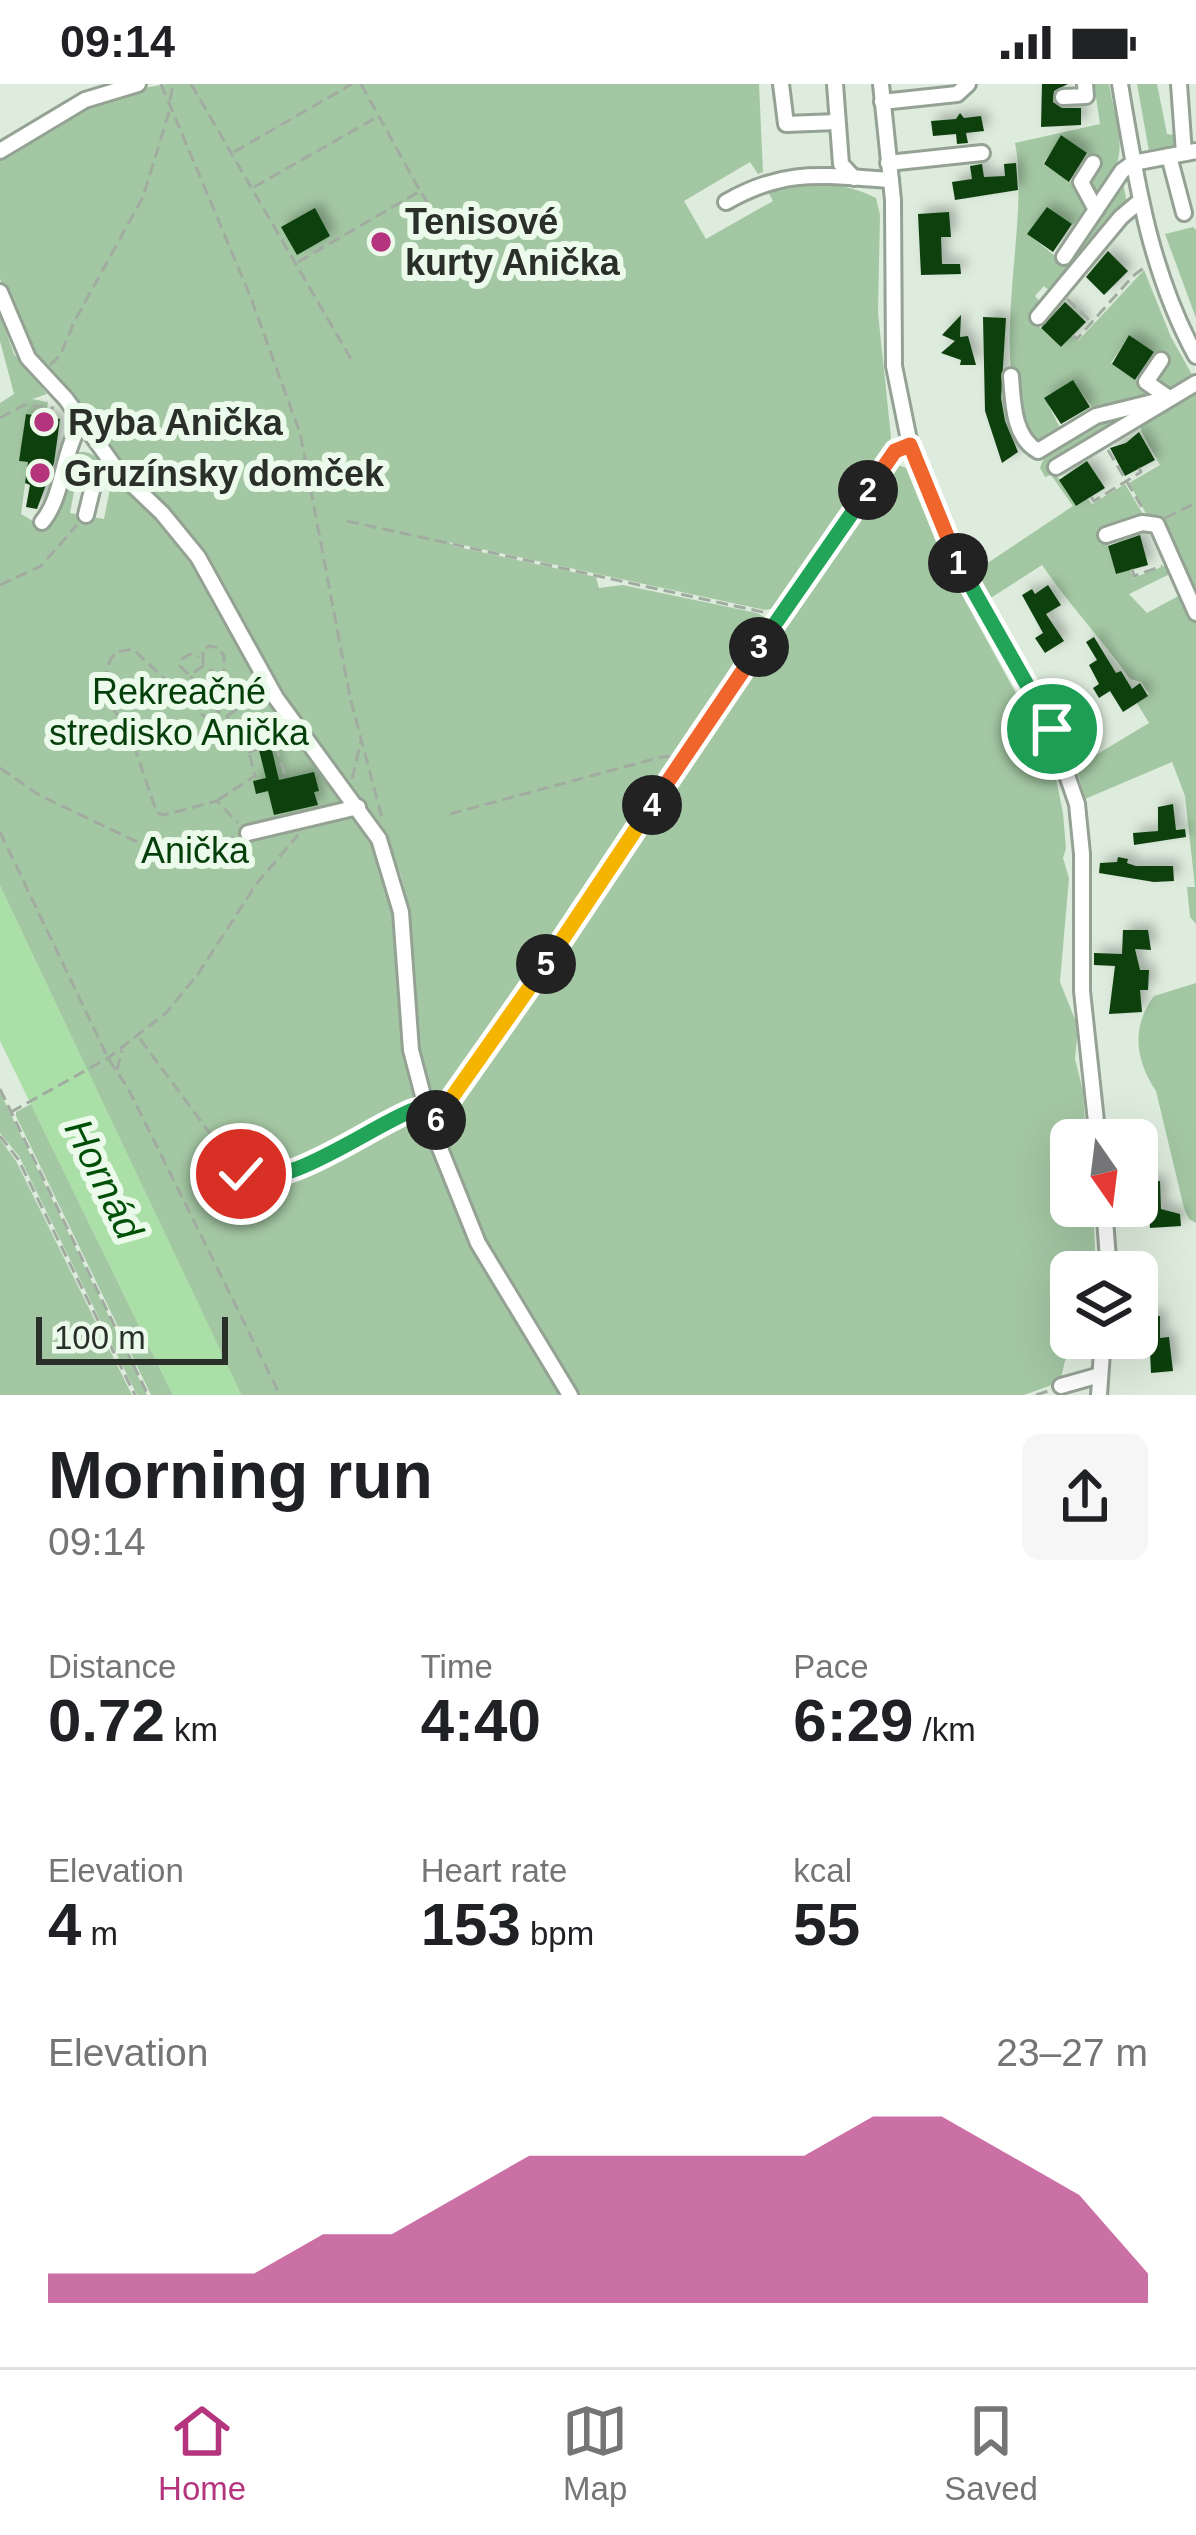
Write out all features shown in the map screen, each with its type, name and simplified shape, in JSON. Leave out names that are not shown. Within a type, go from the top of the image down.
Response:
[{"type":"street","points":[[0,151],[85,100],[138,84]]},
{"type":"street","points":[[781,84],[786,124],[837,122]]},
{"type":"street","points":[[835,84],[841,164],[854,178]]},
{"type":"street","points":[[881,84],[891,180],[893,366],[910,445],[960,569],[1052,729],[1072,783],[1082,854],[1082,992],[1096,1119]]},
{"type":"street","points":[[882,102],[957,94],[968,84]]},
{"type":"street","points":[[1063,97],[1085,96],[1085,84]]},
{"type":"street","points":[[1120,84],[1140,200],[1162,283],[1196,356]]},
{"type":"street","points":[[1179,84],[1184,213]]},
{"type":"street","points":[[888,164],[982,153]]},
{"type":"street","points":[[1064,257],[1121,171],[1183,153]]},
{"type":"street","points":[[1094,163],[1081,182],[1096,210]]},
{"type":"street","points":[[726,202],[769,180],[816,175],[891,180]]},
{"type":"street","points":[[1038,317],[1140,200]]},
{"type":"street","points":[[0,292],[24,350],[40,374],[66,399],[117,470],[198,556],[276,698],[382,845],[397,894],[411,1050],[424,1107],[478,1243],[570,1395]]},
{"type":"street","points":[[1180,327],[1196,321]]},
{"type":"street","points":[[1161,360],[1146,382],[1168,398]]},
{"type":"street","points":[[1011,376],[1017,425],[1028,446],[1038,451],[1096,416],[1168,398]]},
{"type":"street","points":[[1057,466],[1196,382]]},
{"type":"street","points":[[42,522],[53,510],[65,452],[82,421]]},
{"type":"street","points":[[84,517],[94,482],[117,470]]},
{"type":"street","points":[[1106,535],[1151,522],[1162,530],[1196,613]]},
{"type":"street","points":[[244,830],[312,818],[354,801]]},
{"type":"street","points":[[1099,1395],[1101,1359]]},
{"type":"street","points":[[1061,1386],[1100,1375]]},
{"type":"path","points":[[161,84],[249,293],[300,433],[350,697],[382,819]]},
{"type":"path","points":[[40,374],[60,356],[143,197],[173,84]]},
{"type":"path","points":[[191,84],[355,364]]},
{"type":"path","points":[[232,154],[352,84]]},
{"type":"path","points":[[361,84],[441,224]]},
{"type":"path","points":[[252,188],[379,116]]},
{"type":"path","points":[[296,263],[420,190]]},
{"type":"path","points":[[1073,335],[1077,338],[1145,267]]},
{"type":"path","points":[[1116,284],[1121,289]]},
{"type":"path","points":[[1057,293],[1092,322]]},
{"type":"path","points":[[0,418],[24,405],[53,409],[66,399]]},
{"type":"path","points":[[1102,439],[1151,522],[1196,503]]},
{"type":"path","points":[[431,1126],[454,1099],[895,451],[910,445]]},
{"type":"path","points":[[1091,497],[1094,501],[1141,472],[1139,469]]},
{"type":"path","points":[[0,585],[41,566],[84,517]]},
{"type":"path","points":[[347,521],[767,613],[777,620]]},
{"type":"path","points":[[1132,569],[1134,576],[1174,561]]},
{"type":"path","points":[[224,680],[225,663],[219,648],[206,646],[200,658],[203,666],[224,680],[248,688],[252,695],[226,716]]},
{"type":"path","points":[[128,727],[142,735],[244,735],[255,776],[217,801],[164,814],[157,813],[128,727],[112,704],[104,675],[111,657],[128,648],[138,652],[223,734]]},
{"type":"path","points":[[200,658],[190,654],[180,666],[214,709],[226,716],[234,734]]},
{"type":"path","points":[[190,675],[203,666]]},
{"type":"path","points":[[286,778],[274,746],[301,735]]},
{"type":"path","points":[[354,801],[362,740]]},
{"type":"path","points":[[249,752],[259,749]]},
{"type":"path","points":[[450,814],[661,757],[685,756]]},
{"type":"path","points":[[0,768],[39,795],[150,848],[183,849],[244,830],[217,801]]},
{"type":"path","points":[[0,1109],[12,1109],[105,1060],[166,1012],[198,974],[257,883],[312,818]]},
{"type":"path","points":[[0,832],[105,1051],[105,1060],[117,1072],[280,1395]]},
{"type":"path","points":[[139,1037],[232,1163],[251,1179],[289,1172],[376,1125],[424,1107]]},
{"type":"path","points":[[105,1051],[121,1049]]},
{"type":"path","points":[[117,1072],[121,1049]]},
{"type":"path","points":[[0,1089],[148,1395]]},
{"type":"path","points":[[0,1136],[18,1159],[135,1395]]},
{"type":"green space","points":[[166,84],[759,84],[763,172],[758,174],[750,162],[684,201],[706,239],[773,201],[767,190],[780,186],[822,184],[876,198],[880,215],[878,313],[891,437],[887,453],[783,607],[765,610],[449,542],[596,577],[599,588],[623,585],[757,613],[772,621],[464,1080],[452,1095],[432,1107],[416,1042],[405,894],[392,857],[411,1050],[454,1191],[570,1395],[241,1395],[0,886],[0,403],[14,394],[0,341],[0,315],[14,354],[47,394],[32,399],[48,402],[46,417],[26,415],[20,461],[28,462],[21,514],[43,527],[60,509],[73,454],[88,453],[108,469],[105,472],[95,463],[80,461],[70,513],[104,519],[111,484],[119,481],[116,460],[88,415],[37,361],[0,279],[0,157],[85,107],[117,93]]},
{"type":"green space","points":[[1094,84],[1109,84],[1120,144],[1109,182],[1098,197],[1093,195],[1087,184],[1099,162],[1062,136],[1043,164],[1081,189],[1088,206],[1073,225],[1047,207],[1028,234],[1065,264],[1122,177],[1127,204],[1053,294],[1044,286],[1035,296],[1041,303],[1034,309],[1034,322],[1061,347],[1072,336],[1078,341],[1144,270],[1171,337],[1194,378],[1170,393],[1153,382],[1167,361],[1129,335],[1111,363],[1160,397],[1096,413],[1073,381],[1045,398],[1063,434],[1038,444],[1021,416],[1012,382],[1011,301],[1018,216],[1015,143],[1100,124]]},
{"type":"green space","points":[[1137,84],[1157,84],[1167,134],[1175,135],[1175,148],[1149,151]]},
{"type":"green space","points":[[1196,230],[1196,318],[1165,234]]},
{"type":"green space","points":[[1196,389],[1196,604],[1129,483],[1160,465],[1141,423]]},
{"type":"green space","points":[[1147,407],[1051,466],[1076,506],[1088,499],[1092,504],[1125,484],[1146,519],[1099,533],[1116,573],[1130,570],[1133,578],[1172,563],[1172,573],[1129,594],[1147,613],[1184,593],[1196,620],[1196,924],[1190,917],[1187,887],[1195,887],[1185,796],[1172,762],[1085,799],[1076,767],[1149,723],[1137,703],[1149,694],[1141,682],[1130,679],[1042,565],[986,601],[974,572],[1073,506],[1051,475],[1045,477],[1040,468],[1057,443],[1085,426]]},
{"type":"green space","points":[[892,463],[906,468],[945,564],[1052,759],[1063,813],[1063,858],[1069,878],[1060,982],[1078,1027],[1075,1059],[1085,1119],[1050,1119],[1050,1227],[1094,1227],[1095,1251],[1050,1251],[1050,1359],[1066,1359],[1060,1382],[1024,1395],[576,1395],[496,1266],[440,1133],[544,972]]},
{"type":"green space","points":[[1196,983],[1196,1223],[1184,1208],[1156,1091],[1138,1043],[1142,1019],[1154,996]]},
{"type":"green space","points":[[0,1092],[147,1395],[137,1395],[19,1156],[0,1133]]},
{"type":"green space","points":[[31,1104],[173,1395],[151,1395],[16,1116]]},
{"type":"green space","points":[[0,1139],[16,1161],[132,1395],[0,1395]]},
{"type":"water","name":"Hornád","points":[[0,886],[241,1395],[173,1395],[0,1041]]},
{"type":"building","points":[[1042,84],[1068,84],[1054,91],[1053,102],[1062,108],[1081,108],[1081,125],[1041,127]]},
{"type":"building","points":[[960,113],[964,118],[981,116],[984,131],[966,133],[968,143],[957,144],[956,134],[933,136],[931,121],[956,119]]},
{"type":"building","points":[[1061,135],[1087,153],[1069,182],[1044,164]]},
{"type":"building","points":[[1016,163],[1018,190],[955,200],[952,182],[972,179],[970,166],[982,164],[984,177],[1005,176],[1004,164]]},
{"type":"building","points":[[1047,207],[1072,224],[1053,252],[1027,234]]},
{"type":"building","points":[[315,208],[330,236],[297,255],[281,227]]},
{"type":"building","points":[[949,212],[951,237],[941,237],[942,264],[960,264],[961,274],[921,275],[918,214]]},
{"type":"building","points":[[1108,251],[1128,271],[1104,295],[1086,277]]},
{"type":"building","points":[[1065,302],[1086,322],[1061,347],[1041,328]]},
{"type":"building","points":[[961,315],[960,337],[968,336],[976,365],[960,365],[961,360],[941,353],[955,341],[942,335]]},
{"type":"building","points":[[983,317],[1006,318],[1001,398],[1018,452],[1002,463],[985,411]]},
{"type":"building","points":[[1129,335],[1154,352],[1135,380],[1112,364]]},
{"type":"building","points":[[1073,380],[1090,407],[1061,424],[1044,398]]},
{"type":"building","points":[[26,414],[60,419],[54,463],[37,509],[26,507],[28,462],[19,461]]},
{"type":"building","points":[[1139,432],[1155,460],[1125,476],[1110,448]]},
{"type":"building","points":[[1087,461],[1105,488],[1076,506],[1059,480]]},
{"type":"building","points":[[1140,535],[1148,565],[1116,574],[1108,546]]},
{"type":"building","points":[[1048,585],[1061,605],[1046,614],[1064,641],[1045,653],[1035,638],[1043,633],[1022,595],[1032,589],[1035,594]]},
{"type":"building","points":[[1094,637],[1116,673],[1121,671],[1132,689],[1140,683],[1148,696],[1123,712],[1110,691],[1099,698],[1093,688],[1099,684],[1089,665],[1097,660],[1086,642]]},
{"type":"building","points":[[277,725],[281,739],[270,742],[279,780],[314,772],[319,791],[314,792],[318,805],[274,815],[268,791],[256,794],[253,781],[266,778],[254,730]]},
{"type":"building","points":[[1173,804],[1176,830],[1185,829],[1186,837],[1134,845],[1133,833],[1158,831],[1158,807]]},
{"type":"building","points":[[1118,857],[1136,866],[1173,866],[1174,881],[1099,873],[1100,863],[1117,862]]},
{"type":"building","points":[[1123,930],[1148,930],[1151,950],[1135,949],[1140,970],[1149,970],[1148,990],[1140,990],[1142,1012],[1109,1014],[1115,966],[1094,965],[1094,953],[1122,954]]},
{"type":"building","points":[[1160,1181],[1161,1209],[1180,1214],[1181,1226],[1150,1228],[1158,1227]]},
{"type":"building","points":[[1160,1316],[1160,1338],[1169,1337],[1173,1371],[1151,1373],[1150,1359],[1158,1359]]},
{"type":"place","name":"Tenisové kurty Anička","points":[[381,242]]},
{"type":"place","name":"Ryba Anička","points":[[44,422]]},
{"type":"place","name":"Gruzínsky domček","points":[[40,473]]},
{"type":"route","points":[[241,1174],[262,1179],[289,1172],[376,1125],[424,1107],[431,1126],[454,1099],[895,451],[910,445],[960,569],[1052,729]]},
{"type":"park label","name":"Rekreačné stredisko Anička","points":[[179,712]]},
{"type":"park label","name":"Anička","points":[[195,850]]}]
